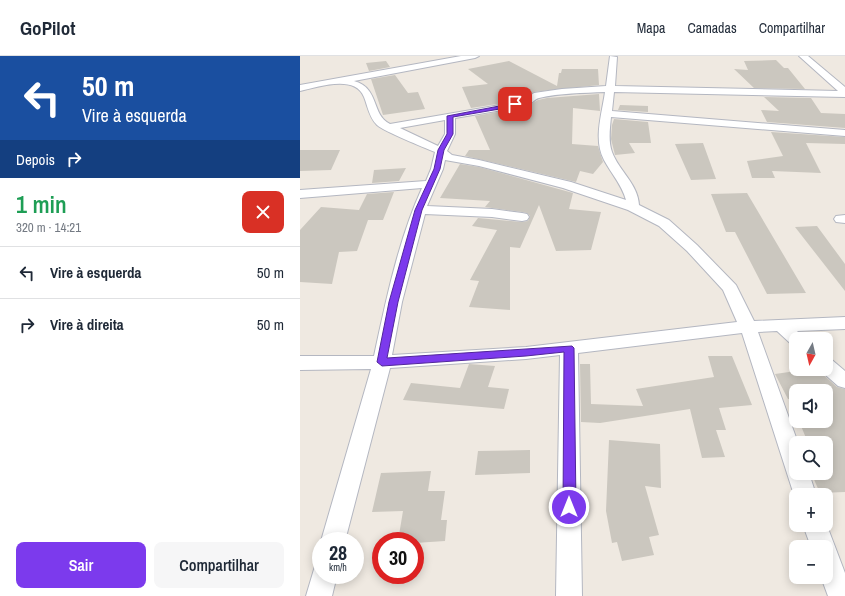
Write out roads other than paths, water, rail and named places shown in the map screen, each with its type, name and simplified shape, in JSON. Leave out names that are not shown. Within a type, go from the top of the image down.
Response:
[{"type":"street","points":[[300,88],[342,80],[357,80],[475,56]]},
{"type":"street","points":[[803,56],[845,93]]},
{"type":"street","points":[[613,57],[608,114],[603,140],[606,153],[614,169],[634,200],[633,207]]},
{"type":"street","points":[[357,80],[371,99],[377,120],[389,127],[441,150],[446,157],[460,161],[479,163],[567,185],[633,207],[664,223],[709,264],[730,288],[748,327],[789,447]]},
{"type":"street","points":[[389,127],[526,103],[534,96],[562,92],[610,89],[705,90],[770,93],[845,93]]},
{"type":"street","points":[[608,114],[845,133]]},
{"type":"street","points":[[335,532],[382,362],[394,302],[419,210],[437,169],[441,150],[450,134],[450,116]]},
{"type":"street","points":[[437,169],[460,161]]},
{"type":"street","points":[[300,194],[430,184]]},
{"type":"street","points":[[419,210],[492,213],[522,217]]},
{"type":"street","points":[[300,363],[382,362],[526,353],[748,327],[845,323]]},
{"type":"street","points":[[780,325],[789,333]]},
{"type":"street","points":[[569,348],[569,596]]},
{"type":"street","points":[[833,370],[845,381]]},
{"type":"street","points":[[833,574],[841,596]]},
{"type":"street","points":[[318,596],[321,584]]}]
